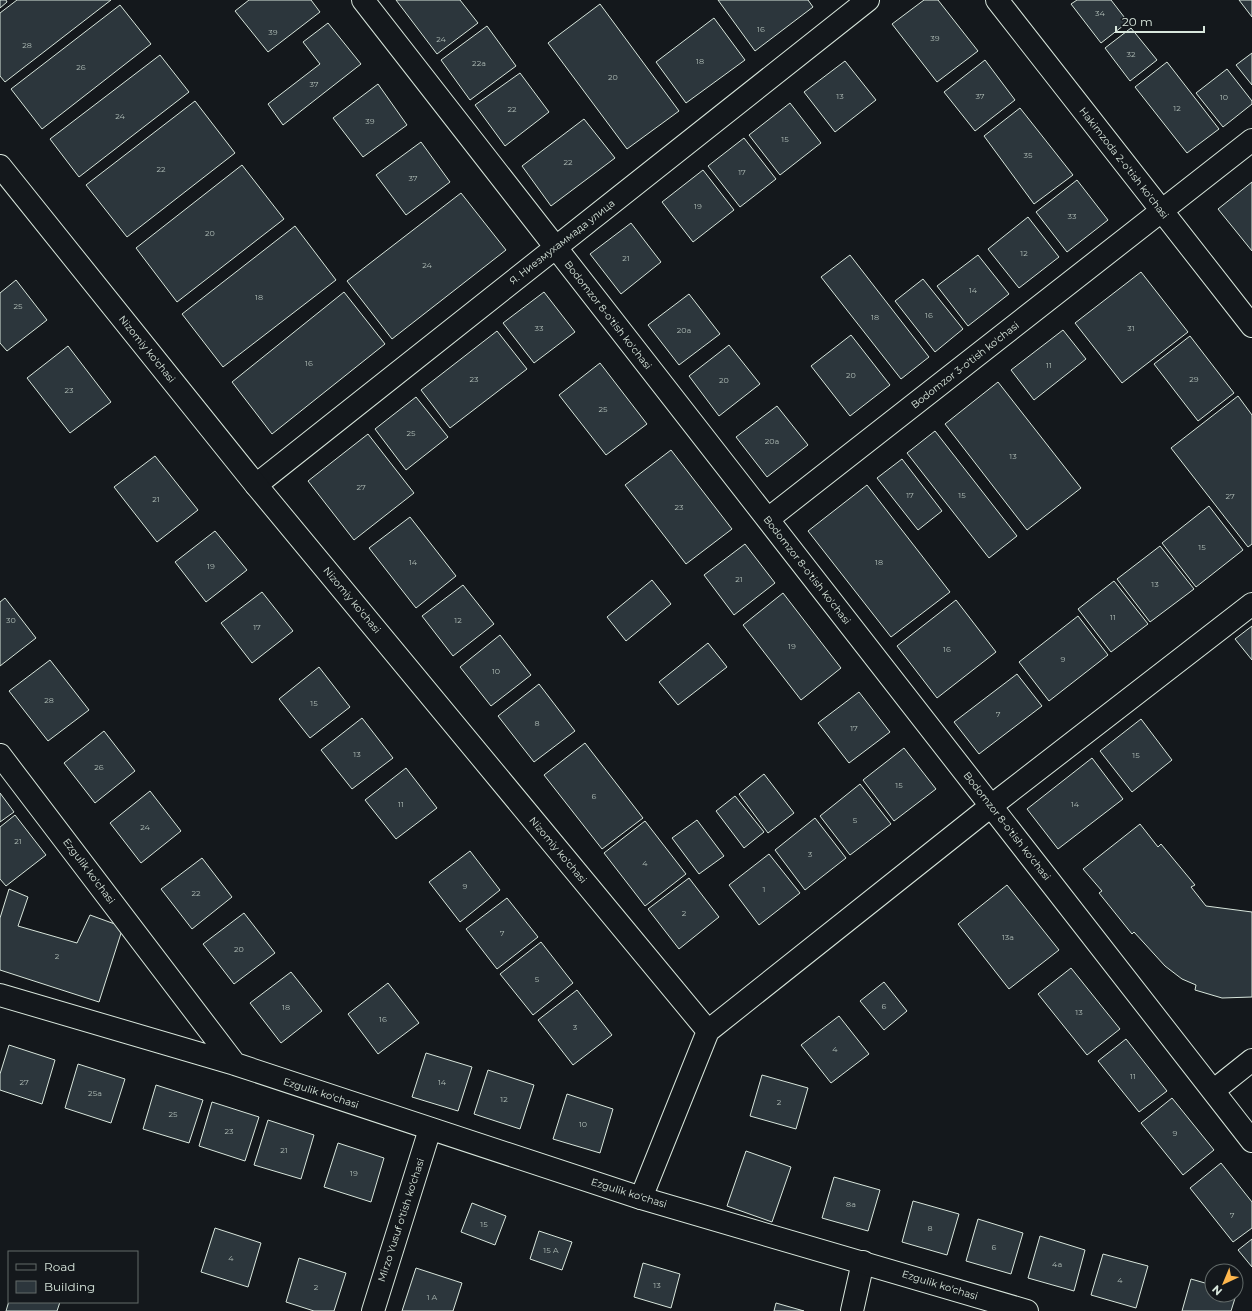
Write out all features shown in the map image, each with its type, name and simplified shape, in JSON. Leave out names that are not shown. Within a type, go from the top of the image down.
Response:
[{"type":"street","name":"Bodomzor 8-o'tish ko'chasi","points":[[363,0],[1252,1141]]},
{"type":"street","name":"Я. Ниезмухаммада улица","points":[[256,485],[868,0]]},
{"type":"street","name":"Hakimzoda 2-o'tish ko'chasi","points":[[997,0],[1252,326]]},
{"type":"street","name":"Bodomzor 3-o'tish ko'chasi","points":[[768,519],[1252,140]]},
{"type":"street","name":"Nizomiy ko'chasi","points":[[0,166],[256,485],[708,1031]]},
{"type":"street","points":[[641,1198],[708,1031],[991,806],[1252,604]]},
{"type":"street","name":"Ezgulik ko'chasi","points":[[0,755],[235,1064]]},
{"type":"street","name":"Ezgulik ko'chasi","points":[[0,995],[235,1064],[430,1130],[641,1198],[1027,1311]]},
{"type":"street","points":[[1213,1091],[1252,1060]]},
{"type":"street","name":"Mirzo Yusuf o'tish ko'chasi","points":[[373,1311],[430,1130]]},
{"type":"street","points":[[852,1311],[862,1262]]},
{"type":"building","points":[[0,0],[6,0],[7,2],[0,8]]},
{"type":"building","points":[[17,0],[111,0],[5,82],[0,76],[0,13]]},
{"type":"building","points":[[249,0],[311,0],[320,12],[268,52],[235,11]]},
{"type":"building","points":[[396,0],[460,0],[478,23],[437,54]]},
{"type":"building","points":[[718,0],[808,0],[813,7],[755,51]]},
{"type":"building","points":[[924,0],[938,0],[978,51],[937,82],[892,24]]},
{"type":"building","points":[[1077,0],[1111,0],[1128,22],[1101,43],[1071,4]]},
{"type":"building","points":[[1239,0],[1252,0],[1252,17]]},
{"type":"building","points":[[600,4],[679,111],[627,149],[548,43]]},
{"type":"building","points":[[120,5],[151,44],[42,129],[11,89]]},
{"type":"building","points":[[714,18],[745,60],[686,103],[656,62]]},
{"type":"building","points":[[328,23],[361,64],[283,125],[268,104],[320,64],[303,42]]},
{"type":"building","points":[[487,26],[516,66],[470,100],[441,60]]},
{"type":"building","points":[[1131,28],[1157,60],[1130,81],[1105,48]]},
{"type":"building","points":[[1252,53],[1252,85],[1236,65]]},
{"type":"building","points":[[160,55],[189,92],[79,177],[50,139]]},
{"type":"building","points":[[985,60],[1015,100],[975,131],[944,92]]},
{"type":"building","points":[[845,61],[876,100],[835,132],[804,92]]},
{"type":"building","points":[[1167,62],[1219,129],[1187,153],[1135,87]]},
{"type":"building","points":[[1227,69],[1252,101],[1252,104],[1223,127],[1196,93]]},
{"type":"building","points":[[520,73],[549,112],[505,146],[475,105]]},
{"type":"building","points":[[378,84],[407,125],[363,157],[333,118]]},
{"type":"building","points":[[195,101],[235,153],[127,237],[86,185]]},
{"type":"building","points":[[790,103],[821,143],[780,175],[749,135]]},
{"type":"building","points":[[1020,108],[1073,175],[1034,204],[984,136]]},
{"type":"building","points":[[584,119],[615,158],[551,206],[522,166]]},
{"type":"building","points":[[744,138],[776,179],[740,207],[708,166]]},
{"type":"building","points":[[421,142],[450,182],[406,215],[376,175]]},
{"type":"building","points":[[242,165],[284,219],[177,302],[136,248]]},
{"type":"building","points":[[703,170],[734,210],[693,242],[662,202]]},
{"type":"building","points":[[1077,180],[1108,220],[1067,252],[1036,212]]},
{"type":"building","points":[[1252,182],[1252,251],[1218,209]]},
{"type":"building","points":[[461,193],[506,250],[392,339],[347,281]]},
{"type":"building","points":[[1028,217],[1059,257],[1019,288],[988,249]]},
{"type":"building","points":[[631,223],[661,262],[621,294],[590,254]]},
{"type":"building","points":[[295,226],[336,280],[223,367],[182,314]]},
{"type":"building","points":[[850,255],[929,357],[901,379],[821,277]]},
{"type":"building","points":[[978,255],[1009,294],[968,326],[937,286]]},
{"type":"building","points":[[1141,272],[1188,332],[1122,383],[1075,323]]},
{"type":"building","points":[[923,279],[963,329],[935,352],[895,301]]},
{"type":"building","points":[[16,280],[47,320],[7,351],[0,343],[0,293]]},
{"type":"building","points":[[344,292],[385,344],[272,434],[232,382]]},
{"type":"building","points":[[544,292],[575,332],[534,363],[503,323]]},
{"type":"building","points":[[689,294],[720,334],[679,365],[648,325]]},
{"type":"building","points":[[1063,330],[1086,359],[1034,400],[1011,370]]},
{"type":"building","points":[[497,331],[527,369],[450,428],[421,390]]},
{"type":"building","points":[[851,335],[890,385],[850,416],[811,366]]},
{"type":"building","points":[[1190,336],[1234,393],[1198,421],[1154,364]]},
{"type":"building","points":[[729,345],[760,384],[719,416],[689,376]]},
{"type":"building","points":[[68,346],[111,402],[70,433],[27,378]]},
{"type":"building","points":[[600,363],[647,424],[606,455],[559,395]]},
{"type":"building","points":[[998,382],[1081,488],[1027,530],[945,424]]},
{"type":"building","points":[[1238,396],[1252,415],[1252,544],[1248,547],[1171,448]]},
{"type":"building","points":[[416,397],[448,437],[406,470],[375,429]]},
{"type":"building","points":[[777,406],[808,445],[767,477],[736,437]]},
{"type":"building","points":[[935,431],[1017,536],[989,558],[907,453]]},
{"type":"building","points":[[368,434],[414,493],[354,540],[308,481]]},
{"type":"building","points":[[671,450],[732,529],[686,564],[625,485]]},
{"type":"building","points":[[155,456],[198,510],[157,542],[114,487]]},
{"type":"building","points":[[902,459],[942,511],[918,530],[877,478]]},
{"type":"building","points":[[867,485],[950,592],[891,637],[808,531]]},
{"type":"building","points":[[1209,506],[1243,550],[1196,587],[1162,543]]},
{"type":"building","points":[[410,517],[456,576],[416,608],[369,548]]},
{"type":"building","points":[[215,531],[247,570],[206,602],[175,562]]},
{"type":"building","points":[[745,544],[775,583],[734,615],[704,575]]},
{"type":"building","points":[[1160,546],[1194,589],[1150,622],[1117,579]]},
{"type":"building","points":[[652,580],[671,604],[626,641],[607,617]]},
{"type":"building","points":[[1114,581],[1148,624],[1111,652],[1078,609]]},
{"type":"building","points":[[463,585],[494,624],[453,656],[422,616]]},
{"type":"building","points":[[262,592],[293,631],[252,663],[221,623]]},
{"type":"building","points":[[783,593],[841,668],[801,700],[743,625]]},
{"type":"building","points":[[5,598],[36,638],[0,666],[0,602]]},
{"type":"building","points":[[956,600],[996,652],[937,698],[897,646]]},
{"type":"building","points":[[1078,616],[1108,655],[1049,701],[1019,662]]},
{"type":"building","points":[[1252,626],[1252,660],[1235,639]]},
{"type":"building","points":[[500,635],[531,675],[491,706],[460,667]]},
{"type":"building","points":[[708,643],[727,667],[678,705],[659,682]]},
{"type":"building","points":[[50,660],[89,710],[48,741],[9,691]]},
{"type":"building","points":[[319,667],[350,707],[310,738],[279,699]]},
{"type":"building","points":[[1017,674],[1042,706],[979,754],[954,722]]},
{"type":"building","points":[[539,684],[575,731],[534,762],[498,716]]},
{"type":"building","points":[[859,692],[890,732],[849,763],[818,723]]},
{"type":"building","points":[[362,718],[393,758],[352,789],[321,750]]},
{"type":"building","points":[[1141,719],[1172,760],[1132,792],[1100,751]]},
{"type":"building","points":[[104,731],[135,771],[95,803],[64,763]]},
{"type":"building","points":[[585,743],[643,818],[602,849],[544,775]]},
{"type":"building","points":[[904,748],[936,789],[894,821],[863,780]]},
{"type":"building","points":[[1092,758],[1123,799],[1058,849],[1027,809]]},
{"type":"building","points":[[406,768],[437,808],[396,839],[365,800]]},
{"type":"building","points":[[764,774],[794,813],[768,833],[739,794]]},
{"type":"building","points":[[860,784],[891,824],[850,855],[820,816]]},
{"type":"building","points":[[150,791],[181,831],[141,863],[110,823]]},
{"type":"building","points":[[0,793],[14,812],[0,822]]},
{"type":"building","points":[[735,796],[764,832],[744,848],[716,811]]},
{"type":"building","points":[[15,815],[46,855],[6,886],[0,879],[0,827]]},
{"type":"building","points":[[815,818],[846,858],[805,890],[775,850]]},
{"type":"building","points":[[697,820],[724,856],[699,874],[672,838]]},
{"type":"building","points":[[645,821],[686,874],[645,906],[604,853]]},
{"type":"building","points":[[1140,824],[1158,847],[1161,844],[1195,885],[1191,887],[1206,906],[1252,912],[1252,997],[1222,998],[1195,990],[1196,985],[1182,979],[1165,966],[1134,932],[1132,934],[1099,893],[1102,891],[1083,869]]},
{"type":"building","points":[[470,851],[500,890],[460,922],[429,882]]},
{"type":"building","points":[[769,854],[800,893],[759,925],[729,885]]},
{"type":"building","points":[[202,858],[232,897],[192,929],[161,889]]},
{"type":"building","points":[[689,878],[719,917],[679,949],[648,909]]},
{"type":"building","points":[[1007,885],[1059,950],[1009,989],[958,924]]},
{"type":"building","points":[[9,889],[28,897],[18,926],[77,943],[90,915],[123,927],[99,1002],[0,970],[0,918]]},
{"type":"building","points":[[507,898],[538,937],[497,969],[466,929]]},
{"type":"building","points":[[244,913],[275,953],[234,984],[203,944]]},
{"type":"building","points":[[541,942],[573,983],[533,1015],[500,974]]},
{"type":"building","points":[[1071,968],[1120,1029],[1087,1055],[1038,994]]},
{"type":"building","points":[[291,972],[322,1011],[281,1043],[250,1003]]},
{"type":"building","points":[[884,982],[907,1011],[884,1030],[860,1001]]},
{"type":"building","points":[[388,983],[419,1023],[378,1054],[348,1014]]},
{"type":"building","points":[[577,990],[612,1035],[573,1065],[538,1020]]},
{"type":"building","points":[[839,1016],[869,1054],[831,1083],[801,1045]]},
{"type":"building","points":[[1126,1039],[1167,1091],[1139,1112],[1098,1061]]},
{"type":"building","points":[[9,1045],[55,1060],[42,1104],[0,1090],[0,1074]]},
{"type":"building","points":[[426,1053],[472,1067],[458,1111],[412,1097]]},
{"type":"building","points":[[78,1064],[125,1079],[111,1123],[65,1108]]},
{"type":"building","points":[[488,1070],[534,1085],[520,1129],[474,1114]]},
{"type":"building","points":[[762,1075],[808,1088],[796,1129],[750,1116]]},
{"type":"building","points":[[156,1085],[203,1100],[189,1143],[143,1129]]},
{"type":"building","points":[[567,1094],[613,1109],[600,1153],[553,1139]]},
{"type":"building","points":[[1172,1098],[1214,1150],[1183,1175],[1141,1123]]},
{"type":"building","points":[[212,1102],[259,1117],[245,1161],[199,1146]]},
{"type":"building","points":[[268,1120],[314,1135],[301,1179],[254,1165]]},
{"type":"building","points":[[338,1143],[384,1158],[371,1202],[324,1187]]},
{"type":"building","points":[[746,1151],[791,1167],[772,1222],[727,1206]]},
{"type":"building","points":[[1221,1163],[1252,1202],[1252,1228],[1233,1242],[1190,1188]]},
{"type":"building","points":[[834,1177],[880,1190],[868,1231],[822,1218]]},
{"type":"building","points":[[913,1201],[959,1214],[947,1255],[902,1242]]},
{"type":"building","points":[[472,1203],[506,1216],[495,1245],[461,1232]]},
{"type":"building","points":[[978,1219],[1023,1233],[1011,1274],[966,1261]]},
{"type":"building","points":[[215,1228],[261,1243],[248,1287],[201,1272]]},
{"type":"building","points":[[539,1231],[572,1242],[562,1270],[530,1259]]},
{"type":"building","points":[[1040,1236],[1085,1250],[1074,1291],[1028,1278]]},
{"type":"building","points":[[1252,1239],[1252,1267],[1238,1250]]},
{"type":"building","points":[[1103,1254],[1148,1266],[1136,1308],[1091,1295]]},
{"type":"building","points":[[299,1258],[346,1273],[334,1311],[314,1311],[286,1302]]},
{"type":"building","points":[[643,1263],[680,1274],[671,1308],[634,1297]]},
{"type":"building","points":[[416,1268],[462,1283],[453,1311],[402,1311]]},
{"type":"building","points":[[1191,1279],[1204,1283],[1204,1303],[1234,1303],[1231,1311],[1182,1311]]},
{"type":"building","points":[[8,1303],[60,1303],[57,1311],[6,1311]]},
{"type":"building","points":[[776,1303],[804,1311],[774,1311]]}]
